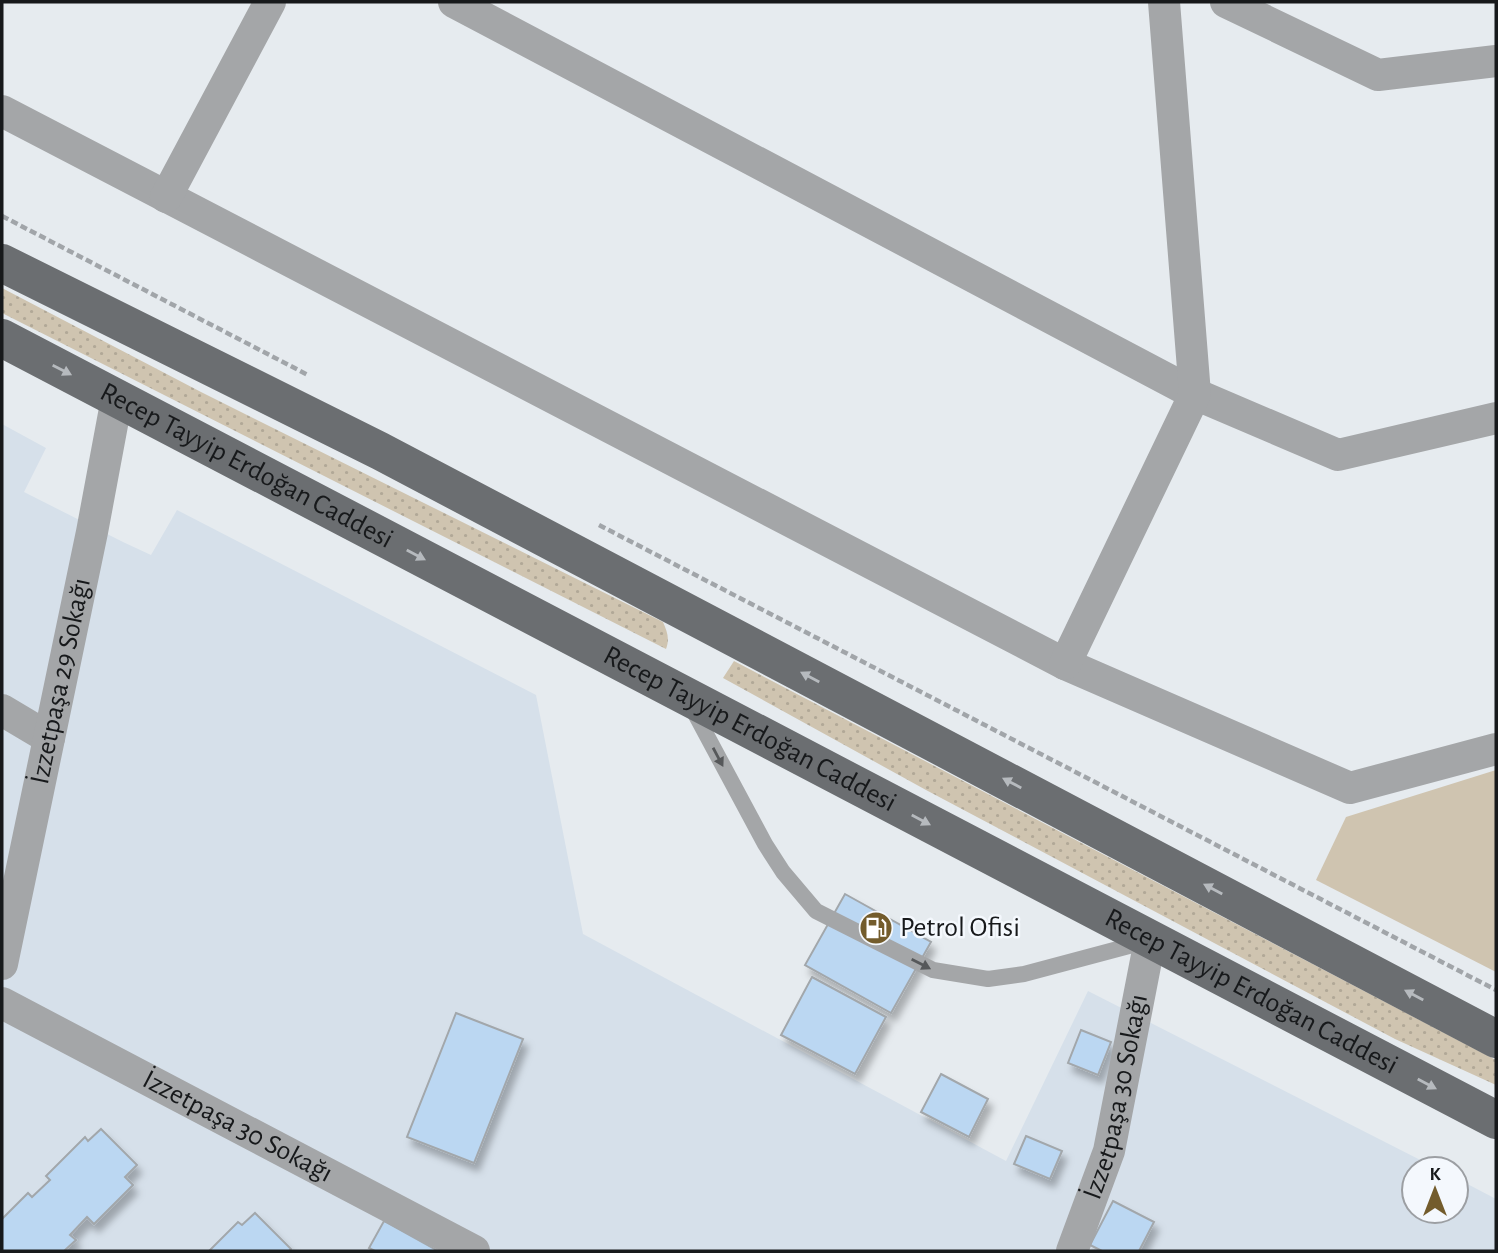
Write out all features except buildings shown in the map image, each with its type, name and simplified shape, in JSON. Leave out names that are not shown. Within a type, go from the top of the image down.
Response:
[{"type":"main road","points":[[2,263],[380,451],[1496,1039]]},
{"type":"main road","name":"Recep Tayyip Erdoğan Caddesi","points":[[2,338],[1496,1120]]},
{"type":"street","points":[[166,197],[271,2]]},
{"type":"street","points":[[454,2],[1195,394],[1338,455],[1496,418]]},
{"type":"street","points":[[1065,664],[1195,394],[1164,2]]},
{"type":"street","points":[[1226,2],[1378,75],[1496,61]]},
{"type":"street","points":[[2,111],[1065,664],[1350,788],[1496,749]]},
{"type":"street","name":"İzzetpaşa 29 Sokağı","points":[[2,964],[7,915],[49,738],[117,398]]},
{"type":"street","points":[[2,710],[49,738]]},
{"type":"street","name":"İzzetpaşa 30 Sokağı","points":[[1072,1251],[1110,1151],[1150,940]]},
{"type":"street","name":"İzzetpaşa 30 Sokağı","points":[[2,1003],[474,1251]]},
{"type":"lane","points":[[686,697],[765,845],[783,872],[816,911],[933,970],[988,979],[1024,974],[1150,940]]},
{"type":"path","points":[[2,216],[310,376]]},
{"type":"path","points":[[595,523],[1496,990]]},
{"type":"shaded area","points":[[2,288],[201,392],[663,622],[668,635],[666,649],[2,313]]},
{"type":"shaded area","points":[[2,424],[46,448],[24,492],[151,555],[177,510],[536,695],[583,934],[1006,1161],[1088,991],[1410,1155],[1400,1155],[1400,1225],[1470,1225],[1470,1185],[1496,1199],[1496,1251],[2,1251]]},
{"type":"shaded area","points":[[734,661],[1496,1060],[1496,1085],[1395,1039],[926,790],[723,678]]},
{"type":"shaded area","points":[[1496,770],[1496,972],[1316,880],[1346,817]]},
{"type":"place","name":"Petrol Ofisi","points":[[876,928]]}]
